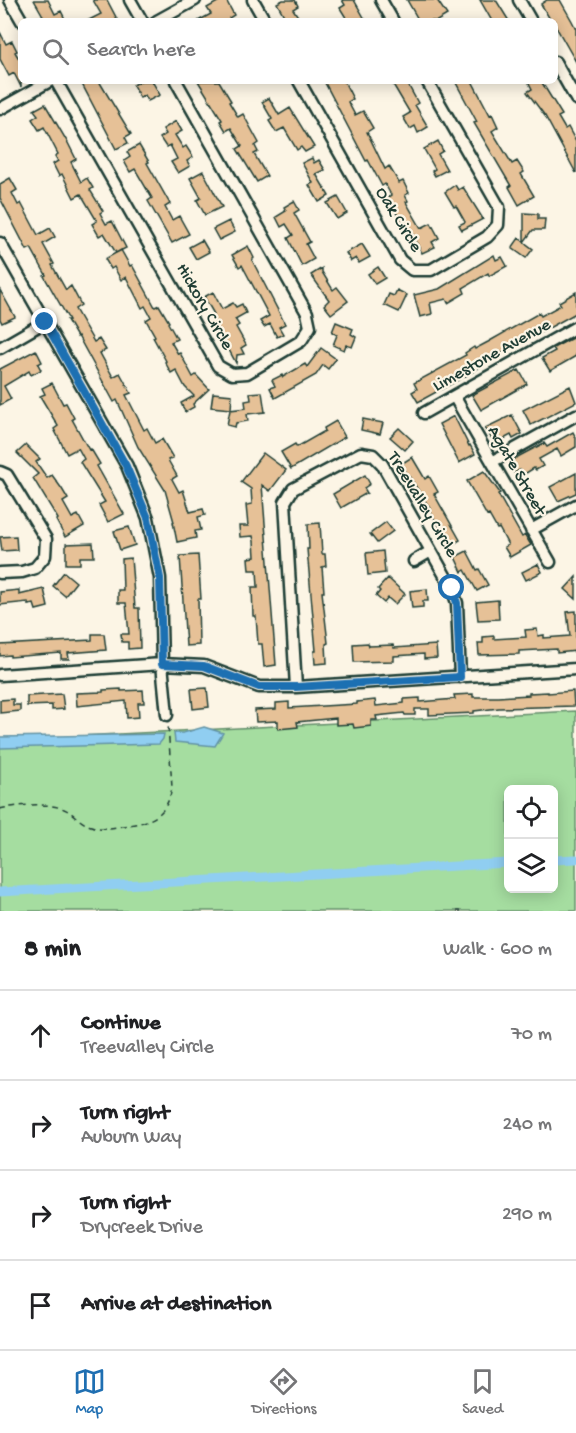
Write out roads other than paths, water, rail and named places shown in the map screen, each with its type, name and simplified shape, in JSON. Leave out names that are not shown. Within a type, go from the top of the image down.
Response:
[{"type":"street","points":[[10,0],[20,18]]},
{"type":"street","points":[[130,0],[140,18]]},
{"type":"street","points":[[162,18],[195,0]]},
{"type":"street","points":[[253,0],[263,18]]},
{"type":"street","points":[[381,0],[391,18]]},
{"type":"street","points":[[519,0],[529,18]]},
{"type":"street","points":[[558,67],[576,99]]},
{"type":"street","points":[[0,109],[45,84]]},
{"type":"street","name":"Hickory Circle","points":[[58,84],[218,366],[232,374],[247,373],[301,341],[310,327],[308,313],[178,84]]},
{"type":"street","name":"Oak Circle","points":[[301,84],[399,260],[412,270],[431,270],[487,237],[498,225],[499,207],[429,84]]},
{"type":"street","points":[[0,243],[126,466],[148,518],[160,578],[162,664],[167,715]]},
{"type":"street","points":[[0,348],[45,322]]},
{"type":"street","name":"Limestone Avenue","points":[[424,413],[576,327]]},
{"type":"street","name":"Agate Street","points":[[454,396],[550,562]]},
{"type":"street","points":[[492,462],[576,415]]},
{"type":"street","name":"Treevalley Circle","points":[[296,687],[285,502],[293,489],[361,453],[373,455],[382,464],[452,588],[457,603],[460,677]]},
{"type":"street","points":[[0,472],[7,475],[46,540],[45,556],[35,568],[22,572],[0,573]]},
{"type":"street","points":[[531,530],[576,505]]},
{"type":"street","points":[[414,561],[431,552]]},
{"type":"street","points":[[0,675],[162,664],[204,666],[259,687],[296,687],[576,669]]},
{"type":"water","points":[[204,727],[223,733],[215,746],[175,742],[174,733]]},
{"type":"water","points":[[164,734],[159,744],[0,748],[0,737]]},
{"type":"waterway","points":[[558,860],[576,859]]},
{"type":"waterway","points":[[0,892],[504,863]]}]
